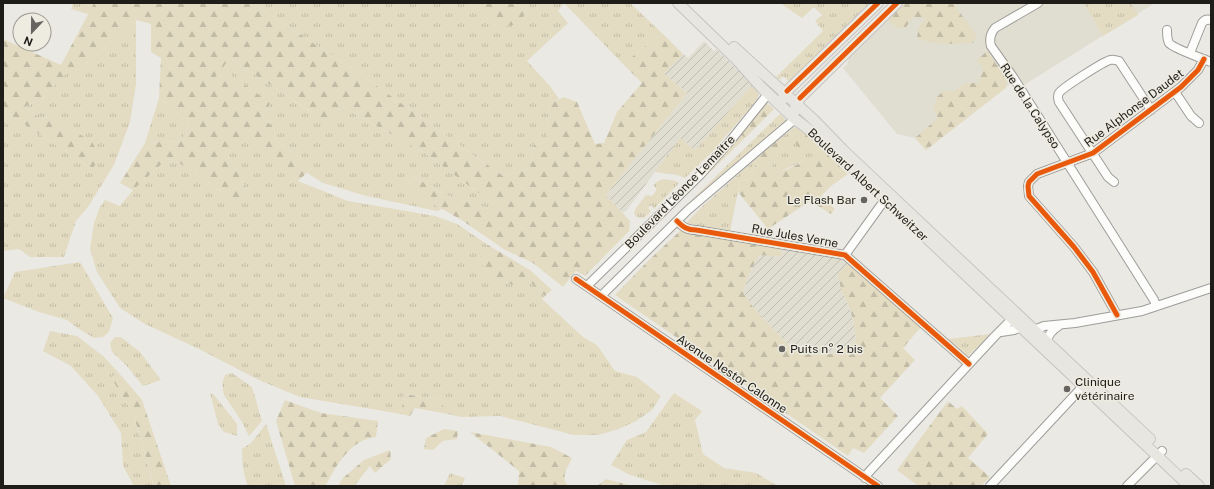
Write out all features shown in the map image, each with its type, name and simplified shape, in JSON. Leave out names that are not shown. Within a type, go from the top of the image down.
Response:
[{"type":"main road","name":"Boulevard Albert Schweitzer","points":[[678,3],[824,141],[888,197],[1034,332],[1044,344],[1160,454],[1189,486]]},
{"type":"main road","name":"Boulevard Albert Schweitzer","points":[[688,3],[778,97],[836,143],[888,197],[1021,328],[1044,344]]},
{"type":"main road","points":[[778,97],[878,3]]},
{"type":"main road","points":[[795,112],[803,96],[897,3]]},
{"type":"main road","name":"Boulevard Albert Schweitzer","points":[[1160,454],[1199,486]]},
{"type":"street","name":"Rue de la Calypso","points":[[1038,3],[995,28],[992,32],[990,42],[1154,300],[1156,306]]},
{"type":"street","points":[[1190,53],[1202,23],[1204,20],[1211,20]]},
{"type":"street","points":[[1167,30],[1167,39],[1170,44],[1176,48],[1208,60]]},
{"type":"street","points":[[1114,182],[1108,177],[1057,97],[1061,91],[1073,82],[1108,60],[1116,60],[1119,62],[1151,110]]},
{"type":"street","name":"Rue Alphonse Daudet","points":[[1117,315],[1093,272],[1074,247],[1029,196],[1029,182],[1037,174],[1093,153],[1175,92],[1208,60]]},
{"type":"street","points":[[1175,92],[1192,116],[1199,123]]},
{"type":"street","name":"Boulevard Léonce Lemaître","points":[[587,286],[700,175],[736,134],[778,97]]},
{"type":"street","name":"Boulevard Léonce Lemaître","points":[[601,296],[677,221],[795,112]]},
{"type":"street","points":[[845,255],[888,197]]},
{"type":"street","name":"Rue Jules Verne","points":[[677,221],[690,230],[845,255],[968,364]]},
{"type":"street","name":"Avenue Nestor Calonne","points":[[576,279],[878,486]]},
{"type":"street","points":[[1034,332],[1044,326],[1060,325],[1142,311],[1211,288]]},
{"type":"street","points":[[865,478],[968,364],[995,336],[1001,332],[1012,319],[1018,318],[1034,332]]},
{"type":"street","points":[[1044,344],[1053,329],[1060,325]]},
{"type":"street","points":[[1001,332],[1014,330],[1025,326],[1034,332]]},
{"type":"street","points":[[990,486],[1086,383]]},
{"type":"street","points":[[1127,486],[1150,462],[1160,454]]},
{"type":"shaded area","points":[[905,3],[1155,3],[1024,85],[1010,84],[926,150],[915,138],[897,134],[843,68],[848,64],[847,62],[849,60],[847,58]]},
{"type":"shaded area","points":[[704,41],[714,51],[716,49],[753,84],[695,150],[680,138],[627,210],[623,213],[606,195],[687,93],[664,74],[683,54],[688,58]]},
{"type":"shaded area","points":[[782,248],[838,257],[848,263],[841,289],[851,312],[856,341],[833,354],[813,355],[792,349],[752,306],[743,291],[751,270],[759,255],[781,257]]},
{"type":"green space","points":[[73,3],[94,3],[88,14],[71,9]]},
{"type":"green space","points":[[94,3],[252,3],[360,74],[503,176],[530,168],[534,145],[546,142],[550,104],[564,97],[577,102],[595,144],[604,143],[617,112],[642,83],[623,64],[662,33],[683,54],[664,74],[687,93],[606,195],[630,221],[629,231],[585,276],[576,271],[563,287],[533,263],[505,250],[463,221],[404,187],[414,177],[446,195],[492,210],[492,203],[425,153],[341,106],[328,123],[230,58],[214,79],[219,84],[227,72],[270,103],[263,118],[275,129],[274,138],[312,168],[298,181],[244,138],[227,155],[247,189],[236,202],[178,162],[167,159],[133,190],[120,183],[145,143],[182,141],[189,123],[159,98],[161,58],[151,52],[151,24],[136,20],[78,71],[69,70],[43,99],[24,107],[38,117],[54,118],[92,142],[101,157],[92,169],[3,110],[3,39],[12,43],[12,52],[32,52],[61,65]]},
{"type":"green space","points":[[252,3],[468,3],[499,28],[521,22],[527,3],[564,3],[558,11],[568,23],[527,61],[550,86],[559,99],[550,104],[546,142],[534,145],[530,168],[503,176],[360,74]]},
{"type":"green space","points":[[468,3],[527,3],[521,23],[499,28]]},
{"type":"green space","points":[[564,3],[630,3],[662,33],[623,64]]},
{"type":"green space","points":[[780,3],[866,3],[868,5],[790,82],[783,76],[779,80],[776,77],[823,31],[815,21],[822,15],[814,7],[802,18]]},
{"type":"green space","points":[[905,3],[953,3],[977,36],[973,43],[944,44],[923,40],[917,37],[919,28],[925,18],[913,17],[906,27],[897,28],[888,20]]},
{"type":"green space","points":[[1084,3],[1131,3],[1138,15],[1103,36]]},
{"type":"green space","points":[[136,20],[136,84],[130,122],[114,165],[88,207],[76,221],[64,257],[30,257],[19,249],[3,251],[3,110],[92,169],[54,118],[38,117],[24,107],[43,99],[69,69],[78,71]]},
{"type":"green space","points":[[987,51],[1007,80],[1006,88],[926,150],[915,138],[938,118],[933,109],[937,97],[943,91],[954,91],[966,83],[979,83],[983,68],[977,60]]},
{"type":"green space","points":[[230,58],[328,123],[341,106],[425,153],[492,203],[492,210],[446,195],[414,177],[404,187],[442,209],[437,211],[366,196],[323,183],[307,173],[312,168],[274,138],[275,129],[263,118],[270,103],[227,73],[219,84],[213,79]]},
{"type":"green space","points":[[753,84],[758,92],[757,100],[712,152],[685,178],[677,175],[655,172],[680,138],[695,150]]},
{"type":"green space","points":[[159,98],[189,123],[182,141],[145,143]]},
{"type":"green space","points":[[766,102],[774,109],[745,138],[739,133]]},
{"type":"green space","points":[[780,114],[788,122],[672,224],[669,222]]},
{"type":"green space","points":[[794,127],[799,128],[814,142],[801,149],[792,141],[793,137],[788,132]]},
{"type":"green space","points":[[788,132],[801,149],[814,142],[822,149],[808,159],[779,172],[774,170],[772,167],[779,145],[777,141]]},
{"type":"green space","points":[[739,133],[745,138],[647,233],[645,232]]},
{"type":"green space","points":[[244,137],[298,181],[348,201],[435,216],[457,224],[488,245],[478,261],[525,278],[545,296],[542,299],[583,337],[597,345],[615,371],[637,377],[661,396],[652,410],[636,421],[619,429],[598,435],[574,435],[500,416],[461,417],[443,413],[443,400],[404,394],[401,414],[300,397],[261,381],[199,349],[145,324],[120,308],[97,272],[90,249],[94,223],[100,207],[105,200],[120,206],[133,190],[167,159],[178,162],[236,202],[247,189],[227,155]]},
{"type":"green space","points":[[777,141],[779,145],[772,167],[774,170],[779,172],[790,168],[822,149],[848,174],[831,186],[821,196],[835,209],[831,214],[810,201],[768,229],[738,192],[740,181],[753,177],[756,159]]},
{"type":"green space","points":[[756,159],[753,177],[740,181],[730,232],[691,228],[691,225],[687,222]]},
{"type":"green space","points":[[664,179],[679,183],[654,209],[651,205],[648,208],[651,211],[644,218],[636,217],[634,213],[636,208],[646,195],[652,196],[656,191],[656,188],[653,185]]},
{"type":"green space","points":[[681,230],[782,248],[781,257],[759,255],[751,270],[743,291],[752,306],[792,349],[813,355],[833,354],[856,341],[851,312],[841,289],[838,274],[848,263],[921,327],[903,348],[915,360],[880,398],[898,416],[864,453],[853,448],[848,456],[615,295]]},
{"type":"green space","points":[[488,245],[530,270],[552,290],[545,296],[525,278],[513,285],[492,276],[478,261]]},
{"type":"green space","points":[[80,262],[113,318],[109,332],[103,337],[94,338],[67,320],[39,312],[3,298],[15,272]]},
{"type":"green space","points":[[50,331],[77,336],[103,356],[119,373],[112,377],[134,416],[153,483],[152,486],[133,486],[123,466],[121,433],[98,396],[71,366],[43,351]]},
{"type":"green space","points":[[991,334],[968,356],[948,339]]},
{"type":"green space","points":[[115,337],[121,337],[140,352],[161,380],[143,386],[126,365],[112,352],[110,343]]},
{"type":"green space","points":[[119,373],[142,400],[171,486],[152,486],[153,482],[134,416],[111,377]]},
{"type":"green space","points":[[232,373],[252,387],[262,421],[249,436],[242,422],[224,395],[222,384],[225,375]]},
{"type":"green space","points":[[210,393],[214,395],[237,424],[237,436],[224,432],[218,424]]},
{"type":"green space","points":[[674,393],[702,411],[695,420],[703,454],[724,468],[756,473],[778,486],[665,486],[630,475],[611,465],[627,440],[646,432]]},
{"type":"green space","points":[[404,394],[443,400],[443,413],[415,408],[410,416],[401,414]]},
{"type":"green space","points":[[285,400],[321,413],[378,421],[376,437],[362,441],[349,450],[340,461],[325,486],[295,486],[276,421]]},
{"type":"green space","points":[[948,401],[957,409],[962,406],[988,434],[968,458],[990,477],[981,486],[918,486],[897,470]]},
{"type":"green space","points":[[266,424],[286,486],[248,486],[246,481],[243,468],[242,449],[251,443]]},
{"type":"green space","points":[[444,429],[458,431],[457,439],[443,441],[433,450],[424,449],[426,438]]},
{"type":"green space","points":[[470,432],[551,447],[572,458],[565,476],[568,486],[518,486],[519,471]]},
{"type":"green space","points":[[390,450],[391,459],[375,473],[370,466],[354,486],[338,486],[343,478],[364,460]]},
{"type":"green space","points":[[450,473],[465,478],[462,486],[444,486]]},
{"type":"green space","points":[[606,479],[633,486],[597,486]]},
{"type":"cycle path","points":[[787,91],[878,3]]},
{"type":"cycle path","points":[[800,98],[897,3]]},
{"type":"cycle path","points":[[1117,315],[1093,272],[1074,247],[1029,196],[1029,182],[1037,174],[1093,153],[1181,87],[1198,70],[1204,59]]},
{"type":"cycle path","points":[[677,221],[688,229],[845,255],[969,364]]},
{"type":"cycle path","points":[[576,279],[878,486]]},
{"type":"place","name":"Le Flash Bar","points":[[864,200]]},
{"type":"place","name":"Puits n° 2 bis","points":[[782,349]]},
{"type":"place","name":"Clinique vétérinaire","points":[[1067,389]]}]
